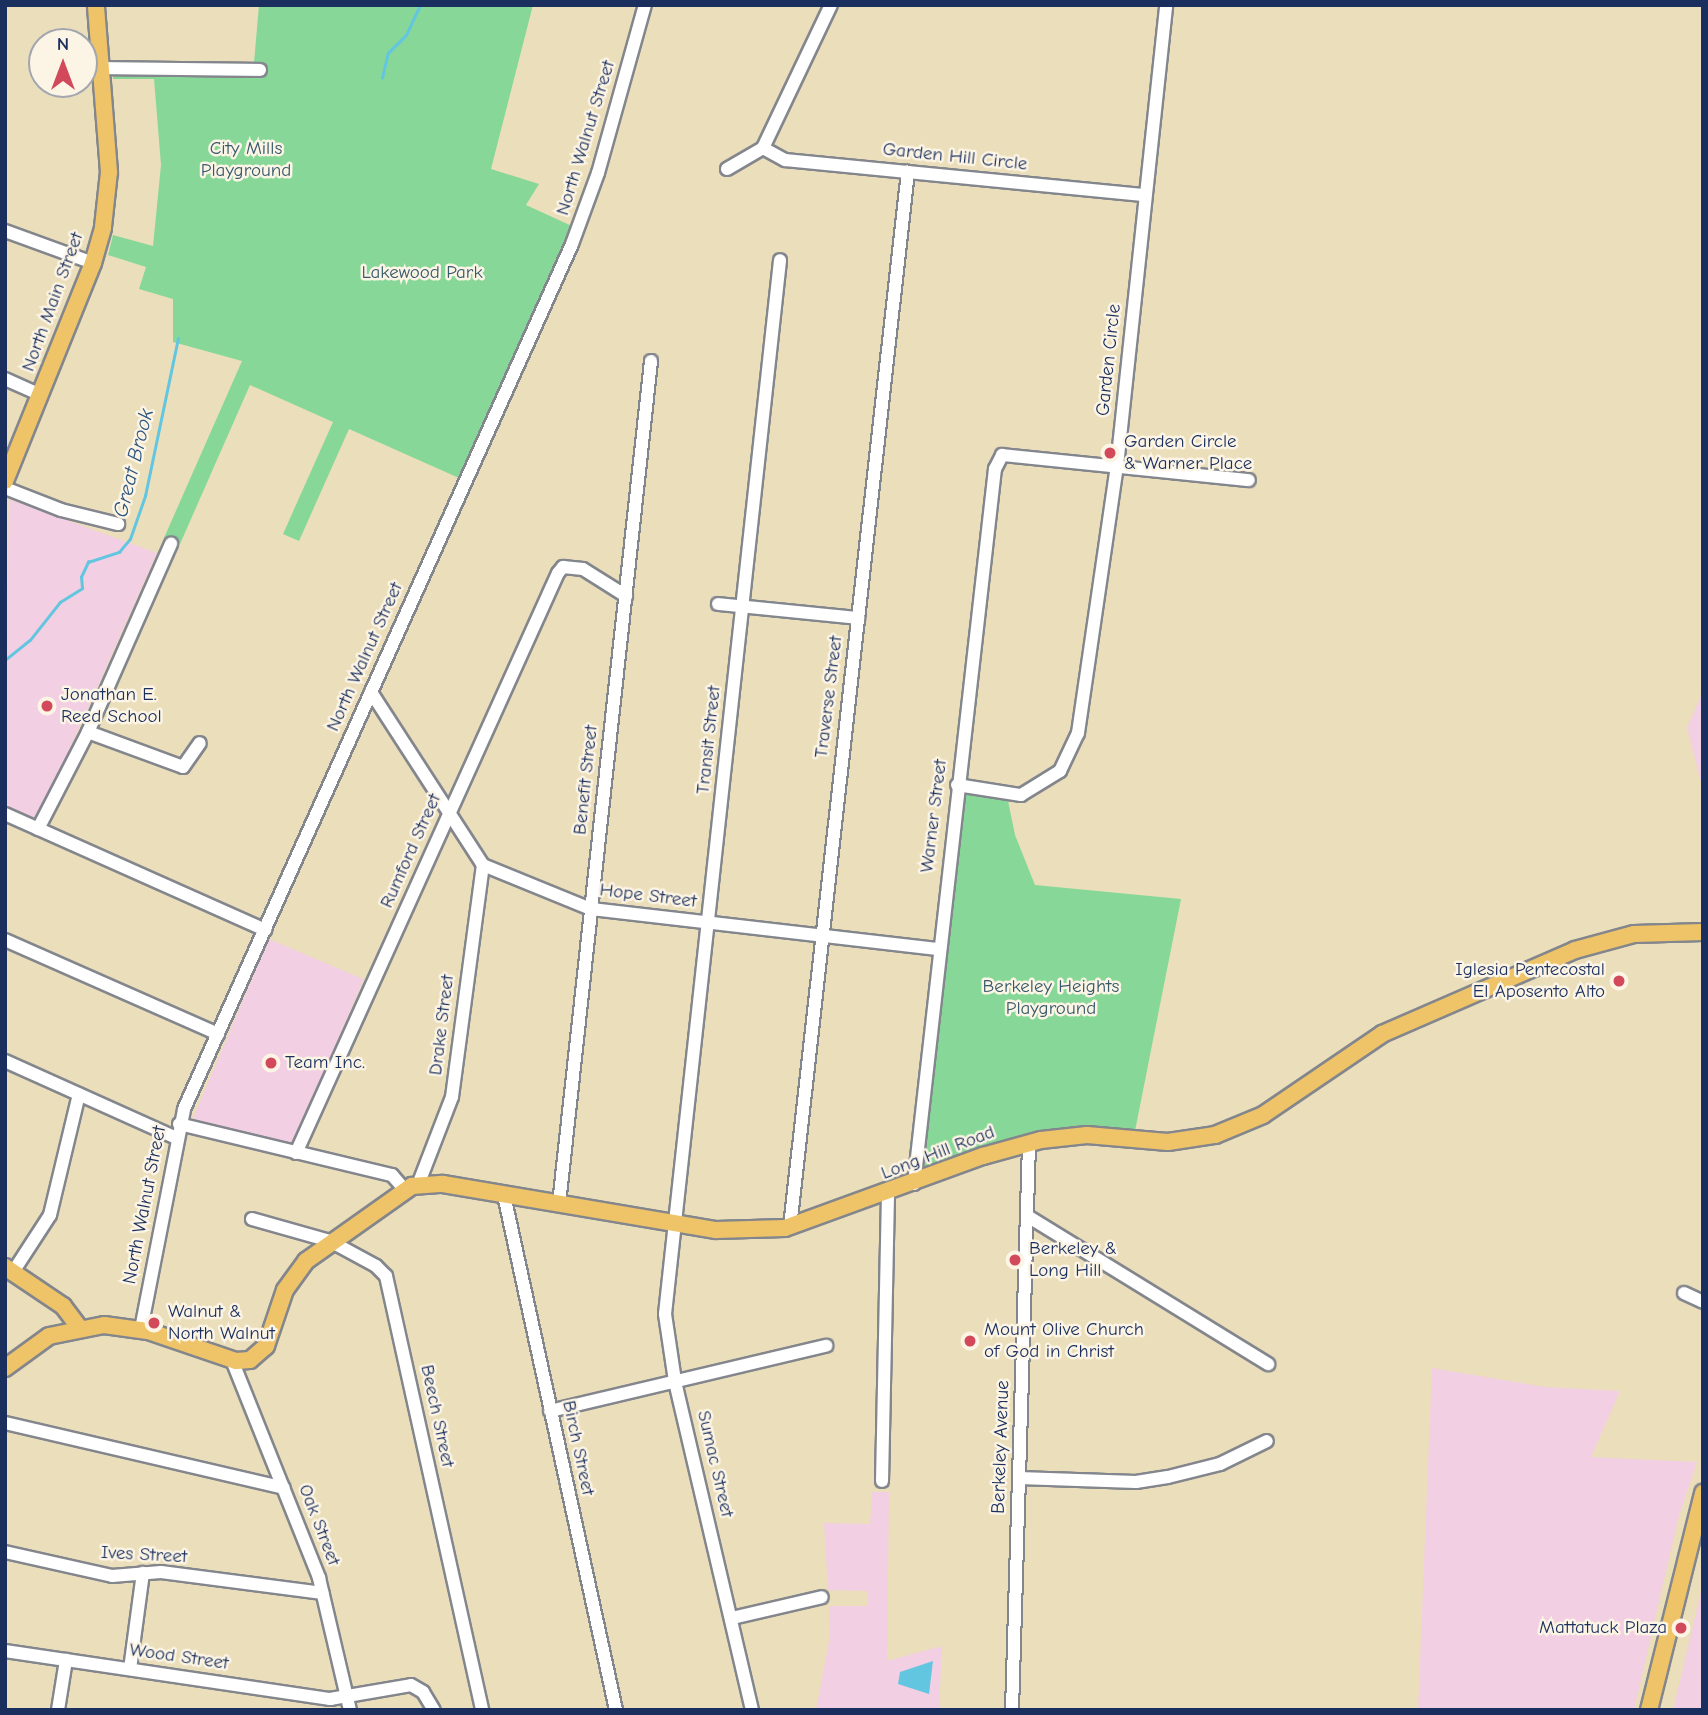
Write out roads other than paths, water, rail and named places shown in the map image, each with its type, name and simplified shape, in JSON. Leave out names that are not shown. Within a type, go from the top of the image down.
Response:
[{"type":"main road","name":"North Main Street","points":[[5,481],[93,262],[109,184],[96,5]]},
{"type":"main road","name":"Long Hill Road","points":[[411,1187],[504,1195],[674,1224],[744,1232],[790,1227],[1029,1143],[1075,1136],[1168,1142],[1215,1135],[1263,1115],[1382,1034],[1575,950],[1634,934],[1703,932]]},
{"type":"main road","points":[[5,1368],[37,1342],[79,1327],[141,1329],[232,1360],[246,1362],[263,1350],[288,1284],[306,1261],[330,1241],[411,1187]]},
{"type":"main road","points":[[9,1270],[67,1309],[79,1327]]},
{"type":"main road","points":[[1649,1710],[1703,1493]]},
{"type":"street","name":"North Walnut Street","points":[[141,1329],[169,1200],[180,1124],[577,234],[645,5]]},
{"type":"street","points":[[727,169],[763,148],[831,5]]},
{"type":"street","name":"Garden Circle","points":[[957,785],[1021,795],[1060,771],[1079,726],[1117,466],[1166,5]]},
{"type":"street","points":[[101,68],[260,70]]},
{"type":"street","name":"Garden Hill Circle","points":[[763,148],[785,160],[1146,195]]},
{"type":"street","name":"Traverse Street","points":[[790,1227],[908,172]]},
{"type":"street","points":[[5,231],[93,262]]},
{"type":"street","name":"Transit Street","points":[[674,1224],[780,260]]},
{"type":"street","name":"Benefit Street","points":[[559,1204],[651,361]]},
{"type":"street","points":[[5,379],[41,395]]},
{"type":"street","name":"Warner Street","points":[[914,1184],[988,501],[1002,455],[1117,466]]},
{"type":"street","points":[[1117,466],[1249,480]]},
{"type":"street","points":[[5,488],[61,510],[118,524]]},
{"type":"street","points":[[38,829],[88,732],[171,544]]},
{"type":"street","name":"Rumford Street","points":[[296,1153],[450,813],[504,685],[563,568],[583,569],[626,596]]},
{"type":"street","points":[[718,604],[858,618]]},
{"type":"street","points":[[371,692],[483,865]]},
{"type":"street","points":[[88,732],[186,766],[200,743]]},
{"type":"street","points":[[5,814],[265,930]]},
{"type":"street","name":"Hope Street","points":[[483,865],[591,909],[938,949]]},
{"type":"street","name":"Drake Street","points":[[411,1187],[452,1097],[483,865]]},
{"type":"street","points":[[5,940],[218,1034]]},
{"type":"street","points":[[5,1061],[176,1138]]},
{"type":"street","points":[[9,1270],[50,1215],[79,1094]]},
{"type":"street","points":[[180,1124],[392,1175],[411,1187]]},
{"type":"street","name":"Berkeley Avenue","points":[[1012,1710],[1029,1217],[1029,1143]]},
{"type":"street","points":[[882,1481],[888,1194]]},
{"type":"street","name":"Birch Street","points":[[504,1195],[616,1710]]},
{"type":"street","points":[[1029,1217],[1268,1364]]},
{"type":"street","name":"Beech Street","points":[[252,1219],[330,1241],[376,1266],[388,1281],[482,1710]]},
{"type":"street","name":"Sumac Street","points":[[674,1224],[665,1314],[676,1381],[752,1710]]},
{"type":"street","points":[[1684,1293],[1703,1302]]},
{"type":"street","points":[[550,1412],[827,1346]]},
{"type":"street","name":"Oak Street","points":[[232,1360],[323,1593],[349,1704]]},
{"type":"street","points":[[5,1423],[284,1488]]},
{"type":"street","points":[[1019,1478],[1136,1482],[1220,1464],[1267,1441]]},
{"type":"street","name":"Ives Street","points":[[5,1552],[112,1576],[143,1573],[323,1593]]},
{"type":"street","points":[[130,1669],[143,1573]]},
{"type":"street","points":[[732,1618],[822,1597]]},
{"type":"street","name":"Wood Street","points":[[5,1651],[349,1704],[411,1685],[423,1692],[434,1710]]},
{"type":"street","points":[[58,1710],[66,1660]]},
{"type":"water","points":[[933,1661],[929,1694],[898,1684],[900,1672]]},
{"type":"waterway","points":[[382,78],[388,53],[406,35],[420,5]]},
{"type":"waterway","name":"Great Brook","points":[[5,660],[30,640],[60,602],[82,588],[81,577],[88,562],[119,552],[130,539],[145,496],[178,338]]},
{"type":"place","name":"Garden Circle & Warner Place","points":[[1110,453]]},
{"type":"place","name":"Jonathan E. Reed School","points":[[47,706]]},
{"type":"place","name":"Iglesia Pentecostal El Aposento Alto","points":[[1619,981]]},
{"type":"place","name":"Team Inc.","points":[[271,1063]]},
{"type":"place","name":"Berkeley & Long Hill","points":[[1015,1260]]},
{"type":"place","name":"Walnut & North Walnut","points":[[154,1323]]},
{"type":"place","name":"Mount Olive Church of God in Christ","points":[[970,1341]]},
{"type":"place","name":"Mattatuck Plaza","points":[[1681,1628]]},
{"type":"park label","name":"City Mills Playground","points":[[246,160]]},
{"type":"park label","name":"Lakewood Park","points":[[422,273]]},
{"type":"park label","name":"Berkeley Heights Playground","points":[[1051,998]]}]
